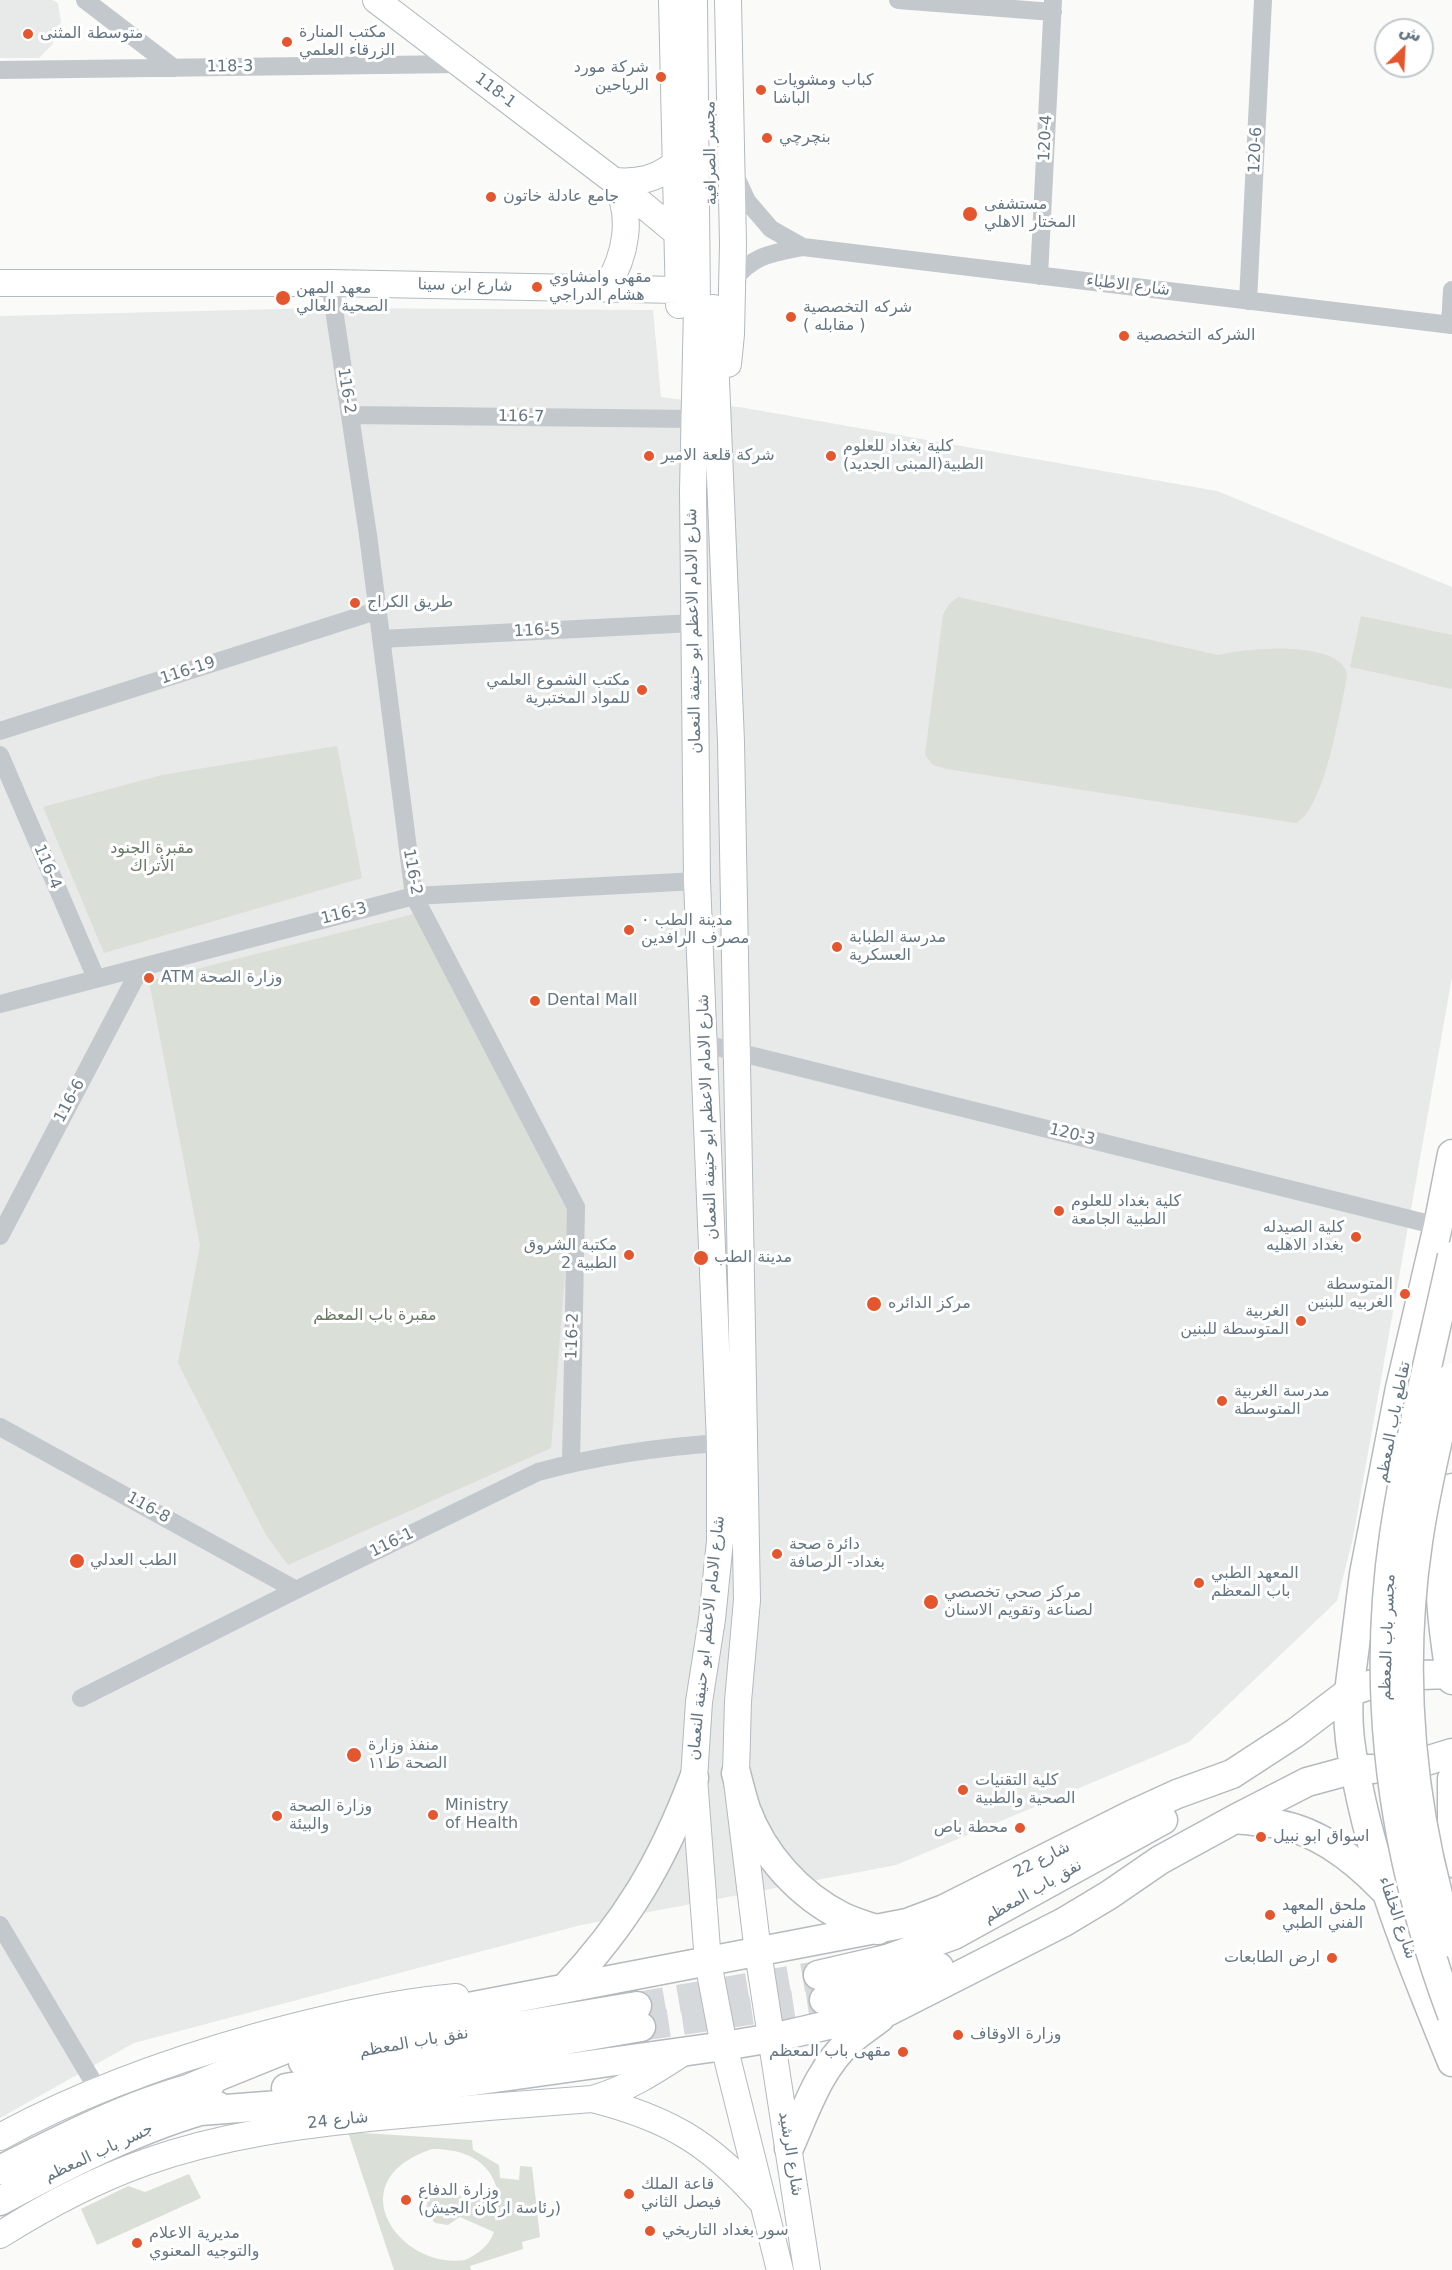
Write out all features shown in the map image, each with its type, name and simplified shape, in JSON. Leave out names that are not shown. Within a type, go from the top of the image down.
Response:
[{"type":"main road","name":"118-1","points":[[376,0],[614,181],[677,232]]},
{"type":"main road","points":[[672,0],[677,232],[696,300],[681,338],[702,429]]},
{"type":"main road","name":"مجسر الصرافية","points":[[694,0],[696,300]]},
{"type":"main road","name":"مجسر الصرافية","points":[[696,300],[709,0]]},
{"type":"main road","points":[[702,429],[726,389],[731,334],[729,0]]},
{"type":"main road","points":[[614,181],[647,180],[662,174],[675,164]]},
{"type":"main road","name":"118-1","points":[[606,288],[621,257],[626,232],[626,206],[614,181]]},
{"type":"main road","name":"شارع ابن سينا","points":[[0,283],[330,283],[606,288],[696,300]]},
{"type":"main road","name":"شارع الامام الاعظم ابو حنيفة النعمان","points":[[696,300],[702,429],[731,742],[747,1600],[738,1701],[736,1773],[758,1952]]},
{"type":"main road","name":"شارع الامام الاعظم ابو حنيفة النعمان","points":[[702,429],[693,490],[697,881],[720,1443],[720,1541],[712,1619],[699,1701],[694,1778],[708,1962],[724,2046]]},
{"type":"main road","name":"تقاطع باب المعظم","points":[[1361,1688],[1356,1629],[1371,1572],[1400,1388],[1438,1226],[1452,1154]]},
{"type":"main road","name":"مجسر باب المعظم","points":[[1452,1256],[1394,1535],[1386,1615],[1384,1689],[1388,1748],[1399,1826],[1421,1918],[1452,2015]]},
{"type":"main road","name":"مجسر باب المعظم","points":[[1452,1377],[1418,1542],[1410,1624],[1409,1662],[1412,1735],[1421,1821],[1431,1871],[1452,1943]]},
{"type":"main road","points":[[1421,1675],[1451,1676],[1442,1613],[1442,1568],[1452,1488]]},
{"type":"main road","points":[[1424,1590],[1433,1582],[1442,1568]]},
{"type":"main road","name":"شارع الخلفاء","points":[[1361,1688],[1349,1736],[1367,1769],[1363,1816],[1389,1883],[1420,1984],[1452,2062]]},
{"type":"main road","name":"شارع 22","points":[[708,1962],[878,1930],[907,1923],[944,1909],[1131,1815],[1232,1774],[1361,1688]]},
{"type":"main road","points":[[789,2148],[819,2079],[834,2058],[851,2040],[889,2011],[1064,1922],[1160,1860],[1307,1782],[1367,1769]]},
{"type":"main road","points":[[736,1773],[746,1808],[758,1834],[784,1872],[812,1897],[843,1917],[878,1930]]},
{"type":"main road","name":"نفق باب المعظم","points":[[1160,1860],[917,1977],[886,1987],[821,1987],[843,1970],[886,1959],[954,1935],[1178,1812],[1232,1774]]},
{"type":"main road","points":[[564,1989],[592,1959],[642,1892],[662,1855],[694,1778]]},
{"type":"main road","points":[[1448,1851],[1452,1779]]},
{"type":"main road","points":[[1235,1819],[1279,1824],[1321,1839],[1389,1883]]},
{"type":"main road","name":"شارع الرشيد","points":[[758,1952],[807,2270]]},
{"type":"main road","points":[[196,2099],[295,2047],[432,2013],[708,1962]]},
{"type":"main road","points":[[0,2137],[98,2090],[197,2053],[318,2019],[386,2006],[451,1998],[474,1996],[504,2000]]},
{"type":"main road","points":[[724,2046],[772,2038],[889,2011]]},
{"type":"main road","name":"نفق باب المعظم","points":[[196,2099],[293,2086],[639,2017]]},
{"type":"main road","name":"شارع الرشيد","points":[[724,2046],[780,2270]]},
{"type":"main road","name":"شارع 24","points":[[196,2099],[331,2101],[724,2046]]},
{"type":"main road","name":"شارع 24","points":[[0,2235],[33,2214],[107,2177],[184,2150],[247,2134],[298,2125],[592,2099],[629,2085],[686,2051]]},
{"type":"main road","name":"جسر باب المعظم","points":[[0,2170],[53,2143],[154,2099],[196,2099]]},
{"type":"main road","name":"جسر باب المعظم","points":[[0,2201],[50,2174],[140,2133],[196,2099]]},
{"type":"main road","points":[[592,2099],[649,2116],[688,2135],[715,2154],[764,2204]]},
{"type":"street","points":[[85,0],[174,68]]},
{"type":"street","points":[[898,0],[1053,6]]},
{"type":"street","name":"120-6","points":[[1248,301],[1263,0]]},
{"type":"street","name":"120-4","points":[[1039,276],[1053,6]]},
{"type":"street","name":"118-3","points":[[0,70],[459,64]]},
{"type":"street","points":[[731,168],[747,201],[771,229],[803,247]]},
{"type":"street","points":[[732,282],[742,269],[760,257],[803,247]]},
{"type":"street","name":"شارع الاطباء","points":[[803,247],[1451,325]]},
{"type":"street","name":"116-2","points":[[330,283],[381,639],[414,896],[576,1207],[571,1463]]},
{"type":"street","points":[[1451,325],[1452,290]]},
{"type":"street","name":"116-7","points":[[350,415],[702,429]]},
{"type":"street","name":"116-19","points":[[0,731],[376,611]]},
{"type":"street","name":"116-5","points":[[381,639],[694,623]]},
{"type":"street","name":"116-4","points":[[0,755],[96,978]]},
{"type":"street","name":"116-3","points":[[0,1004],[414,896],[697,881]]},
{"type":"street","name":"116-6","points":[[0,1236],[141,967]]},
{"type":"street","name":"120-3","points":[[705,1044],[1438,1226]]},
{"type":"street","name":"116-8","points":[[0,1427],[296,1590]]},
{"type":"street","name":"116-1","points":[[81,1698],[538,1472],[571,1463],[686,1445],[720,1443]]},
{"type":"street","points":[[0,1925],[98,2090]]},
{"type":"shaded area","name":"متوسطة المثنى","points":[[0,0],[53,0],[58,3],[61,22],[52,45],[39,58],[0,58]]},
{"type":"shaded area","name":"مدينة الطب","points":[[319,308],[653,310],[661,397],[745,408],[1217,491],[1452,587],[1452,977],[1353,1538],[1337,1601],[1189,1742],[896,1865],[581,1925],[134,2043],[0,2118],[0,316]]},
{"type":"green space","points":[[958,597],[1218,655],[1249,650],[1292,649],[1313,651],[1330,657],[1342,665],[1347,677],[1330,756],[1323,779],[1306,814],[1296,823],[933,765],[925,755],[943,615],[949,604]]},
{"type":"green space","points":[[1361,616],[1452,635],[1452,689],[1350,667]]},
{"type":"green space","name":"مقبرة الجنود الأتراك","points":[[337,746],[362,878],[104,953],[43,807],[162,775]]},
{"type":"green space","name":"مقبرة باب المعظم","points":[[414,914],[570,1213],[551,1448],[288,1565],[266,1535],[178,1363],[200,1245],[149,981]]},
{"type":"green space","points":[[348,2132],[472,2140],[473,2150],[499,2165],[500,2178],[519,2180],[520,2166],[532,2167],[540,2237],[522,2242],[523,2249],[470,2266],[471,2270],[394,2270]],"holes":[[[432,2149],[464,2154],[482,2164],[489,2171],[498,2192],[463,2200],[458,2193],[445,2188],[439,2189],[429,2198],[427,2213],[435,2223],[448,2225],[460,2217],[494,2232],[482,2249],[465,2260],[441,2259],[419,2251],[401,2238],[388,2220],[383,2201],[388,2181],[403,2163]]]},
{"type":"green space","points":[[189,2174],[201,2198],[97,2245],[81,2209],[128,2186],[145,2192]]},
{"type":"tunnel","points":[[637,2006],[818,1975]]},
{"type":"tunnel","points":[[641,2027],[824,2000]]},
{"type":"place","name":"متوسطة المثنى","points":[[28,34]]},
{"type":"place","name":"مكتب المنارة الزرقاء العلمي","points":[[287,42]]},
{"type":"place","name":"شركة مورد الرياحين","points":[[661,77]]},
{"type":"place","name":"كباب ومشويات الباشا","points":[[761,90]]},
{"type":"place","name":"بنچرچي","points":[[767,138]]},
{"type":"place","name":"جامع عادلة خاتون","points":[[491,197]]},
{"type":"place","name":"مستشفى المختار الاهلي","points":[[970,214]]},
{"type":"place","name":"مقهى وامشاوي هشام الدراجي","points":[[537,287]]},
{"type":"place","name":"معهد المهن الصحية العالي","points":[[283,298]]},
{"type":"place","name":"شركه التخصصية ( مقابله )","points":[[791,317]]},
{"type":"place","name":"الشركه التخصصية","points":[[1124,336]]},
{"type":"place","name":"شركة قلعة الامير","points":[[649,456]]},
{"type":"place","name":"كلية بغداد للعلوم الطبية(المبنى الجديد)","points":[[831,456]]},
{"type":"place","name":"طريق الكراج","points":[[355,603]]},
{"type":"place","name":"مكتب الشموع العلمي للمواد المختبرية","points":[[642,690]]},
{"type":"place","name":"مدينة الطب ٠ مصرف الرافدين","points":[[629,930]]},
{"type":"place","name":"مدرسة الطبابة العسكرية","points":[[837,947]]},
{"type":"place","name":"ATM وزارة الصحة","points":[[149,978]]},
{"type":"place","name":"Dental Mall","points":[[535,1001]]},
{"type":"place","name":"كلية بغداد للعلوم الطبية الجامعة","points":[[1059,1211]]},
{"type":"place","name":"كلية الصيدله بغداد الاهليه","points":[[1356,1237]]},
{"type":"place","name":"مكتبة الشروق الطبية 2","points":[[629,1255]]},
{"type":"place","name":"مدينة الطب","points":[[701,1258]]},
{"type":"place","name":"المتوسطة الغربيه للبنين","points":[[1405,1294]]},
{"type":"place","name":"مركز الدائره","points":[[874,1304]]},
{"type":"place","name":"الغربية المتوسطة للبنين","points":[[1301,1321]]},
{"type":"place","name":"مدرسة الغربية المتوسطة","points":[[1222,1401]]},
{"type":"place","name":"دائرة صحة بغداد- الرصافة","points":[[777,1554]]},
{"type":"place","name":"الطب العدلي","points":[[77,1561]]},
{"type":"place","name":"المعهد الطبي باب المعظم","points":[[1199,1583]]},
{"type":"place","name":"مركز صحي تخصصي لصناعة وتقويم الاسنان","points":[[931,1602]]},
{"type":"place","name":"منفذ وزارة الصحة ط١١","points":[[354,1755]]},
{"type":"place","name":"كلية التقنيات الصحية والطبية","points":[[963,1790]]},
{"type":"place","name":"Ministry of Health","points":[[433,1815]]},
{"type":"place","name":"وزارة الصحة والبيئة","points":[[277,1816]]},
{"type":"place","name":"محطة باص","points":[[1020,1828]]},
{"type":"place","name":"اسواق ابو نبيل","points":[[1261,1837]]},
{"type":"place","name":"ملحق المعهد الفني الطبي","points":[[1270,1915]]},
{"type":"place","name":"ارض الطابعات","points":[[1332,1958]]},
{"type":"place","name":"وزارة الاوقاف","points":[[958,2035]]},
{"type":"place","name":"مقهى باب المعظم","points":[[903,2052]]},
{"type":"place","name":"قاعة الملك فيصل الثاني","points":[[629,2194]]},
{"type":"place","name":"وزارة الدفاع (رئاسة اركان الجيش)","points":[[406,2200]]},
{"type":"place","name":"سور بغداد التاريخي","points":[[650,2231]]},
{"type":"place","name":"مديرية الاعلام والتوجيه المعنوي","points":[[137,2243]]}]
